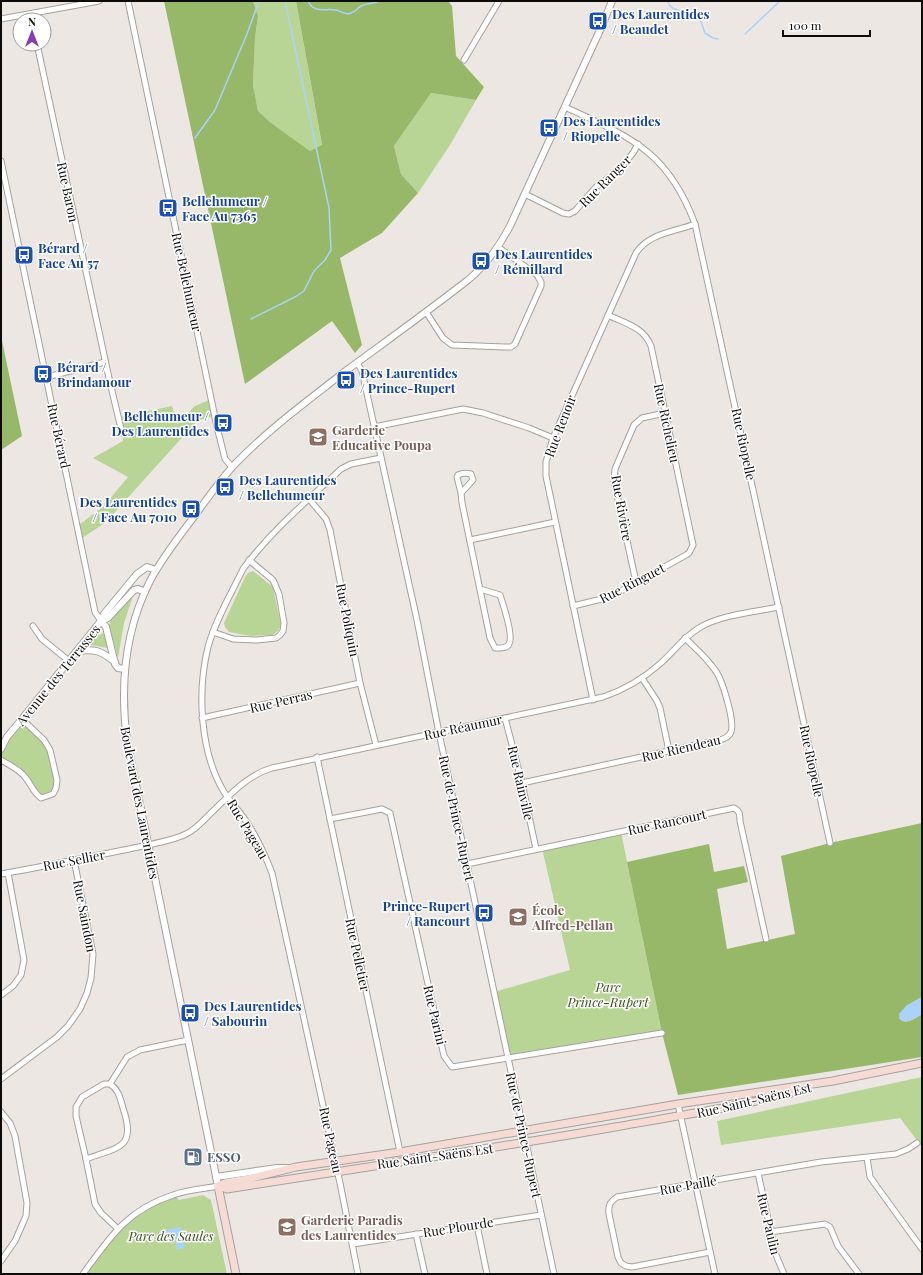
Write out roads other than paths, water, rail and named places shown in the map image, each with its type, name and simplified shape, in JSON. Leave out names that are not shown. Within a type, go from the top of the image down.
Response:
[{"type":"main road","points":[[834,1081],[922,1063]]},
{"type":"main road","name":"Rue Saint-Saëns Est","points":[[218,1186],[296,1168],[336,1161],[400,1152],[678,1104],[834,1081]]},
{"type":"main road","name":"Rue Saint-Saëns Est","points":[[218,1186],[227,1189],[526,1143],[753,1103],[834,1081]]},
{"type":"main road","name":"Boulevard des Laurentides","points":[[218,1186],[236,1274]]},
{"type":"street","points":[[40,12],[99,1]]},
{"type":"street","name":"Rue Bellehumeur","points":[[128,1],[217,427],[225,459],[232,467]]},
{"type":"street","points":[[464,60],[499,1]]},
{"type":"street","name":"Boulevard des Laurentides","points":[[218,1186],[127,741],[124,705],[125,669],[133,629],[145,592],[156,570],[232,467],[284,419],[472,276],[498,248],[525,194],[612,1]]},
{"type":"street","points":[[1,19],[12,17]]},
{"type":"street","name":"Rue Baron","points":[[39,52],[105,362],[122,433]]},
{"type":"street","name":"Rue Riopelle","points":[[565,107],[623,134],[654,156],[668,171],[686,200],[695,224],[830,843]]},
{"type":"street","name":"Rue Ranger","points":[[525,194],[562,213],[569,214],[575,211],[596,187],[619,170],[633,153],[638,144]]},
{"type":"street","name":"Rue Bérard","points":[[1,161],[95,612],[106,627],[115,662]]},
{"type":"street","name":"Rue Renoir","points":[[593,700],[545,468],[548,453],[553,438],[640,246],[651,238],[695,224]]},
{"type":"street","points":[[426,312],[443,338],[452,345],[505,347],[515,344],[541,286],[541,282],[540,277],[498,248]]},
{"type":"street","name":"Rue Richelieu","points":[[608,315],[640,330],[648,339],[692,540],[689,553]]},
{"type":"street","points":[[47,377],[105,362]]},
{"type":"street","name":"Rue de Prince-Rupert","points":[[357,363],[362,371],[417,620],[438,732],[554,1274]]},
{"type":"street","points":[[374,427],[463,410],[483,413],[529,428],[553,438]]},
{"type":"street","name":"Rue Rivière","points":[[636,582],[614,480],[614,469],[634,425],[642,418],[665,413]]},
{"type":"street","name":"Rue Pageau","points":[[358,1274],[336,1161],[272,873],[263,851],[246,822],[228,797],[216,774],[207,749],[202,718],[202,677],[208,647],[214,632],[243,569],[249,560],[261,546],[309,499],[342,469],[351,464],[381,458]]},
{"type":"street","points":[[461,493],[462,504],[490,638],[495,648],[502,649],[507,647],[510,644],[510,638],[505,608],[500,595],[480,589]]},
{"type":"street","name":"Rue Poliquin","points":[[309,499],[326,519],[330,530],[360,683],[376,745]]},
{"type":"street","points":[[470,540],[555,522]]},
{"type":"street","name":"Rue Ringuet","points":[[573,606],[604,600],[689,553]]},
{"type":"street","points":[[214,632],[233,638],[257,640],[276,638],[283,631],[284,622],[279,594],[273,580],[249,560]]},
{"type":"street","name":"Avenue des Terrasses","points":[[1,749],[7,738],[22,718],[139,572],[147,567],[156,570]]},
{"type":"street","name":"Avenue des Terrasses","points":[[101,621],[108,618],[134,590],[138,589],[145,592]]},
{"type":"street","name":"Rue Réaumur","points":[[148,845],[180,837],[190,832],[251,777],[263,770],[317,757],[593,700],[610,695],[642,678],[660,663],[685,638],[701,627],[714,622],[779,607]]},
{"type":"street","points":[[33,626],[42,639],[69,661]]},
{"type":"street","name":"Rue Riendeau","points":[[522,783],[726,738],[731,732],[732,724],[724,689],[719,676],[711,664],[685,638]]},
{"type":"street","points":[[77,651],[98,650],[115,662],[117,667],[125,669]]},
{"type":"street","points":[[642,678],[660,708],[669,751]]},
{"type":"street","name":"Rue Perras","points":[[202,718],[360,683]]},
{"type":"street","points":[[1,760],[19,771],[26,778],[34,793],[40,798],[53,794],[56,788],[57,780],[50,750],[44,740],[22,718]]},
{"type":"street","name":"Rue Rainville","points":[[505,718],[522,783],[536,849]]},
{"type":"street","name":"Rue Pelletier","points":[[317,757],[400,1152]]},
{"type":"street","name":"Rue Rancourt","points":[[467,864],[734,808],[738,810],[740,814],[740,821],[766,939]]},
{"type":"street","name":"Rue Parini","points":[[330,819],[382,809],[390,813],[444,1056],[452,1067],[662,1033]]},
{"type":"street","name":"Rue Sellier","points":[[1,874],[148,845]]},
{"type":"street","name":"Rue Saindon","points":[[1,1079],[57,1037],[68,1026],[80,1009],[87,993],[91,978],[93,954],[74,860]]},
{"type":"street","points":[[1,995],[13,986],[21,975],[24,960],[8,873]]},
{"type":"street","points":[[110,1084],[127,1057],[140,1050],[188,1040]]},
{"type":"street","points":[[86,1159],[116,1148],[124,1143],[128,1136],[126,1118],[120,1098],[116,1088],[110,1084],[104,1084],[82,1097],[76,1107],[76,1116],[96,1204],[101,1213],[118,1228]]},
{"type":"street","points":[[678,1104],[696,1183],[714,1274]]},
{"type":"street","points":[[1,1112],[10,1123],[15,1136],[27,1203],[26,1216],[15,1242],[1,1260]]},
{"type":"street","name":"Rue Paillé","points":[[710,1252],[638,1266],[626,1266],[621,1263],[618,1257],[608,1207],[611,1201],[617,1197],[822,1162],[896,1154],[908,1149],[917,1142]]},
{"type":"street","points":[[867,1158],[870,1177],[922,1249]]},
{"type":"street","name":"Rue Saint-Saëns Est","points":[[216,1177],[277,1168],[296,1168]]},
{"type":"street","name":"Rue Paulin","points":[[758,1173],[770,1232],[776,1255],[784,1274]]},
{"type":"street","points":[[83,1274],[118,1228],[138,1211],[174,1194],[218,1186]]},
{"type":"street","name":"Rue Plourde","points":[[352,1244],[541,1214]]},
{"type":"street","points":[[477,1224],[487,1274]]},
{"type":"street","points":[[770,1232],[825,1224],[830,1227],[838,1246],[859,1274]]},
{"type":"street","points":[[416,1234],[425,1274]]},
{"type":"water","points":[[922,997],[922,1014],[908,1021],[902,1021],[899,1014],[906,1006]]},
{"type":"water","points":[[181,1227],[185,1248],[177,1250],[175,1240],[162,1242],[160,1231]]},
{"type":"waterway","points":[[195,138],[215,110],[247,34],[259,1]]},
{"type":"waterway","points":[[251,319],[304,291],[314,271],[325,260],[331,250],[329,208],[285,1]]},
{"type":"waterway","points":[[308,1],[314,8],[320,10],[336,10],[347,14],[354,12],[363,5],[379,1]]},
{"type":"waterway","points":[[668,1],[672,8],[697,17],[701,22],[705,33],[718,39]]},
{"type":"waterway","points":[[745,34],[780,1]]},
{"type":"place","name":"Des Laurentides / Beaudet","points":[[598,21]]},
{"type":"place","name":"Des Laurentides / Riopelle","points":[[549,128]]},
{"type":"place","name":"Bellehumeur / Face Au 7365","points":[[168,208]]},
{"type":"place","name":"Bérard / Face Au 57","points":[[24,255]]},
{"type":"place","name":"Des Laurentides / Rémillard","points":[[481,261]]},
{"type":"place","name":"Bérard / Brindamour","points":[[43,374]]},
{"type":"place","name":"Des Laurentides / Prince-Rupert","points":[[346,380]]},
{"type":"place","name":"Bellehumeur / Des Laurentides","points":[[223,423]]},
{"type":"place","name":"Garderie Educative Poupa","points":[[318,437]]},
{"type":"place","name":"Des Laurentides / Bellehumeur","points":[[225,487]]},
{"type":"place","name":"Des Laurentides / Face Au 7010","points":[[191,509]]},
{"type":"place","name":"Prince-Rupert / Rancourt","points":[[484,913]]},
{"type":"place","name":"École Alfred-Pellan","points":[[518,917]]},
{"type":"place","name":"Des Laurentides / Sabourin","points":[[190,1013]]},
{"type":"place","name":"ESSO","points":[[193,1157]]},
{"type":"place","name":"Garderie Paradis des Laurentides","points":[[287,1227]]},
{"type":"park label","name":"Parc Prince-Rupert","points":[[608,994]]},
{"type":"park label","name":"Parc des Saules","points":[[171,1236]]}]
